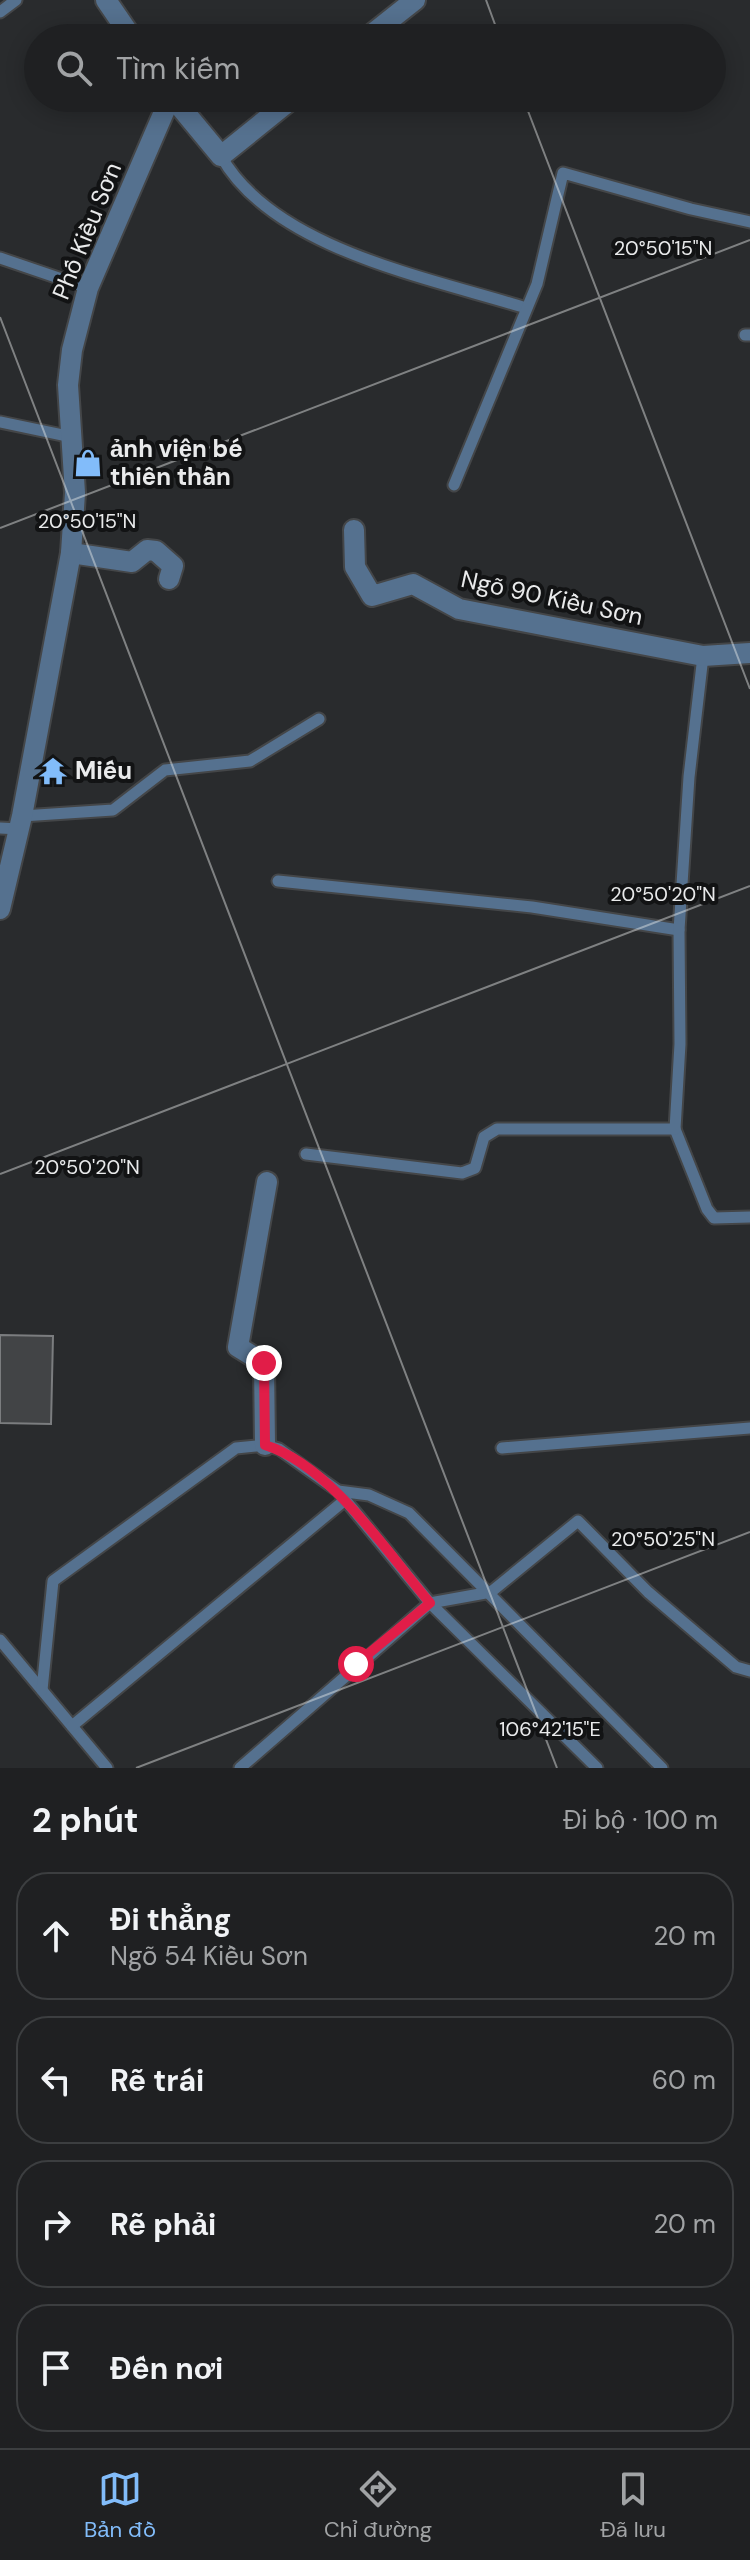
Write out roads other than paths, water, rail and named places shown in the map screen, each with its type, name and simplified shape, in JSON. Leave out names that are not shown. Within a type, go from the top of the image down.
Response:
[{"type":"street","points":[[106,0],[122,24]]},
{"type":"street","points":[[385,24],[415,0]]},
{"type":"street","name":"Phố Kiều Sơn","points":[[0,909],[14,824],[71,553],[75,493],[68,385],[72,350],[88,288],[166,112]]},
{"type":"street","points":[[184,112],[221,156],[276,112]]},
{"type":"street","name":"Ngõ 90 Kiều Sơn","points":[[354,530],[355,567],[372,596],[413,584],[459,609],[703,656],[750,653]]},
{"type":"street","points":[[71,553],[132,562],[147,550],[156,551],[173,566],[169,579]]},
{"type":"street","points":[[265,1445],[264,1363],[238,1347],[267,1182]]},
{"type":"lane","points":[[0,12],[16,0]]},
{"type":"lane","points":[[221,156],[247,191],[302,230],[373,260],[526,308]]},
{"type":"lane","points":[[454,485],[537,284],[563,173],[750,222]]},
{"type":"lane","points":[[0,258],[88,288]]},
{"type":"lane","points":[[0,422],[72,437]]},
{"type":"lane","points":[[703,656],[689,777],[679,930],[680,1044],[675,1129],[707,1209],[714,1218],[750,1217]]},
{"type":"lane","points":[[14,824],[113,810],[165,770],[250,761],[319,719]]},
{"type":"lane","points":[[278,881],[532,907],[679,930]]},
{"type":"lane","points":[[306,1154],[462,1173],[475,1168],[484,1137],[497,1129],[675,1129]]},
{"type":"lane","points":[[502,1448],[750,1428]]},
{"type":"lane","points":[[42,1690],[53,1581],[236,1448],[265,1445],[294,1457],[341,1495],[430,1603],[597,1768]]},
{"type":"lane","points":[[72,1726],[341,1495],[369,1495],[409,1513],[491,1592],[662,1768]]},
{"type":"lane","points":[[243,1767],[430,1603],[491,1592],[578,1521],[648,1592],[736,1667],[750,1671]]},
{"type":"lane","points":[[0,1640],[107,1768]]},
{"type":"place","name":"ảnh viện bé thiên thần","points":[[88,463]]},
{"type":"place","name":"Miếu","points":[[53,771]]}]
